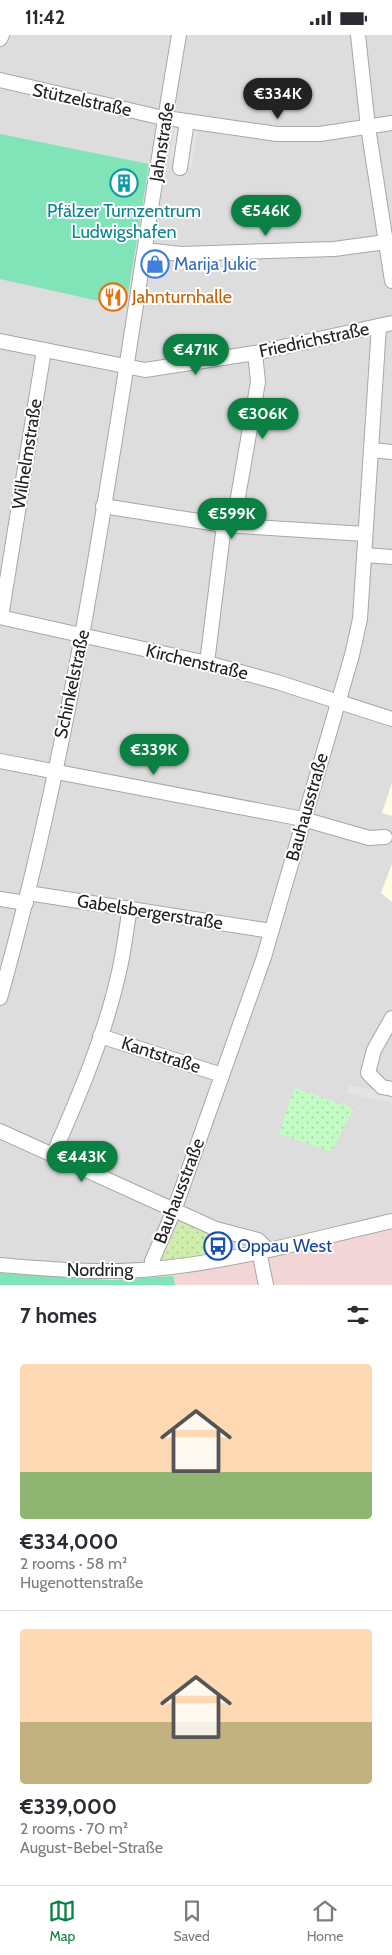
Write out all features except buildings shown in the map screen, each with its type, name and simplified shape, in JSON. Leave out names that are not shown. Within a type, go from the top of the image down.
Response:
[{"type":"street","points":[[0,39],[2,35]]},
{"type":"street","name":"Jahnstraße","points":[[126,367],[179,35]]},
{"type":"street","points":[[358,35],[368,127],[388,225],[386,242],[392,281]]},
{"type":"street","name":"Stützelstraße","points":[[0,80],[165,118],[277,134],[320,134],[392,123]]},
{"type":"street","name":"Jahnstraße","points":[[180,168],[187,121]]},
{"type":"street","points":[[145,250],[181,254],[286,251],[346,248],[386,242]]},
{"type":"street","name":"Friedrichstraße","points":[[0,341],[145,370],[254,353],[386,324]]},
{"type":"street","name":"Bauhausstraße","points":[[153,1269],[152,1261],[175,1209],[271,931],[352,655],[360,619],[371,450],[386,324]]},
{"type":"street","name":"Wilhelmstraße","points":[[0,617],[44,350]]},
{"type":"street","points":[[207,663],[228,525],[258,382],[254,353]]},
{"type":"street","name":"Schinkelstraße","points":[[0,998],[27,898],[82,636],[126,367]]},
{"type":"street","points":[[371,450],[392,452]]},
{"type":"street","points":[[103,506],[228,525],[365,535]]},
{"type":"street","points":[[364,555],[392,557]]},
{"type":"street","name":"Kirchenstraße","points":[[0,617],[207,663],[338,701],[392,719]]},
{"type":"street","points":[[0,761],[304,819],[368,838],[385,837]]},
{"type":"street","name":"Gabelsbergerstraße","points":[[0,899],[27,898],[130,908],[271,931]]},
{"type":"street","points":[[53,1155],[86,1078],[100,1036],[119,973],[130,908]]},
{"type":"street","points":[[392,1018],[374,1051],[368,1073],[382,1087],[392,1089]]},
{"type":"street","name":"Kantstraße","points":[[100,1036],[222,1075]]},
{"type":"street","points":[[0,1131],[216,1229],[258,1240],[263,1250],[266,1285]]},
{"type":"street","name":"Nordring","points":[[0,1265],[100,1271],[153,1269],[212,1261],[392,1221]]},
{"type":"shaded area","points":[[0,35],[392,35],[392,1229],[173,1276],[140,1263],[72,1264],[0,1258]]},
{"type":"shaded area","points":[[175,127],[197,131],[192,168],[176,166],[177,159],[170,158]]},
{"type":"shaded area","points":[[392,783],[392,816],[382,813]]},
{"type":"shaded area","points":[[392,864],[392,902],[381,893]]},
{"type":"shaded area","points":[[349,1085],[392,1094],[392,1103],[347,1093]]},
{"type":"shaded area","points":[[392,1229],[392,1285],[175,1285],[173,1276]]},
{"type":"green space","points":[[0,134],[149,164],[126,307],[0,279]]},
{"type":"green space","points":[[294,1088],[354,1108],[331,1152],[279,1134]]},
{"type":"green space","points":[[180,1220],[207,1233],[205,1252],[200,1256],[162,1260]]},
{"type":"green space","points":[[0,1273],[112,1280],[173,1276],[175,1285],[0,1285]]},
{"type":"place","name":"Pfälzer Turnzentrum Ludwigshafen","points":[[124,183]]},
{"type":"place","name":"Marija Jukic","points":[[155,264]]},
{"type":"place","name":"Jahnturnhalle","points":[[113,297]]},
{"type":"place","name":"Oppau West","points":[[218,1246]]}]
